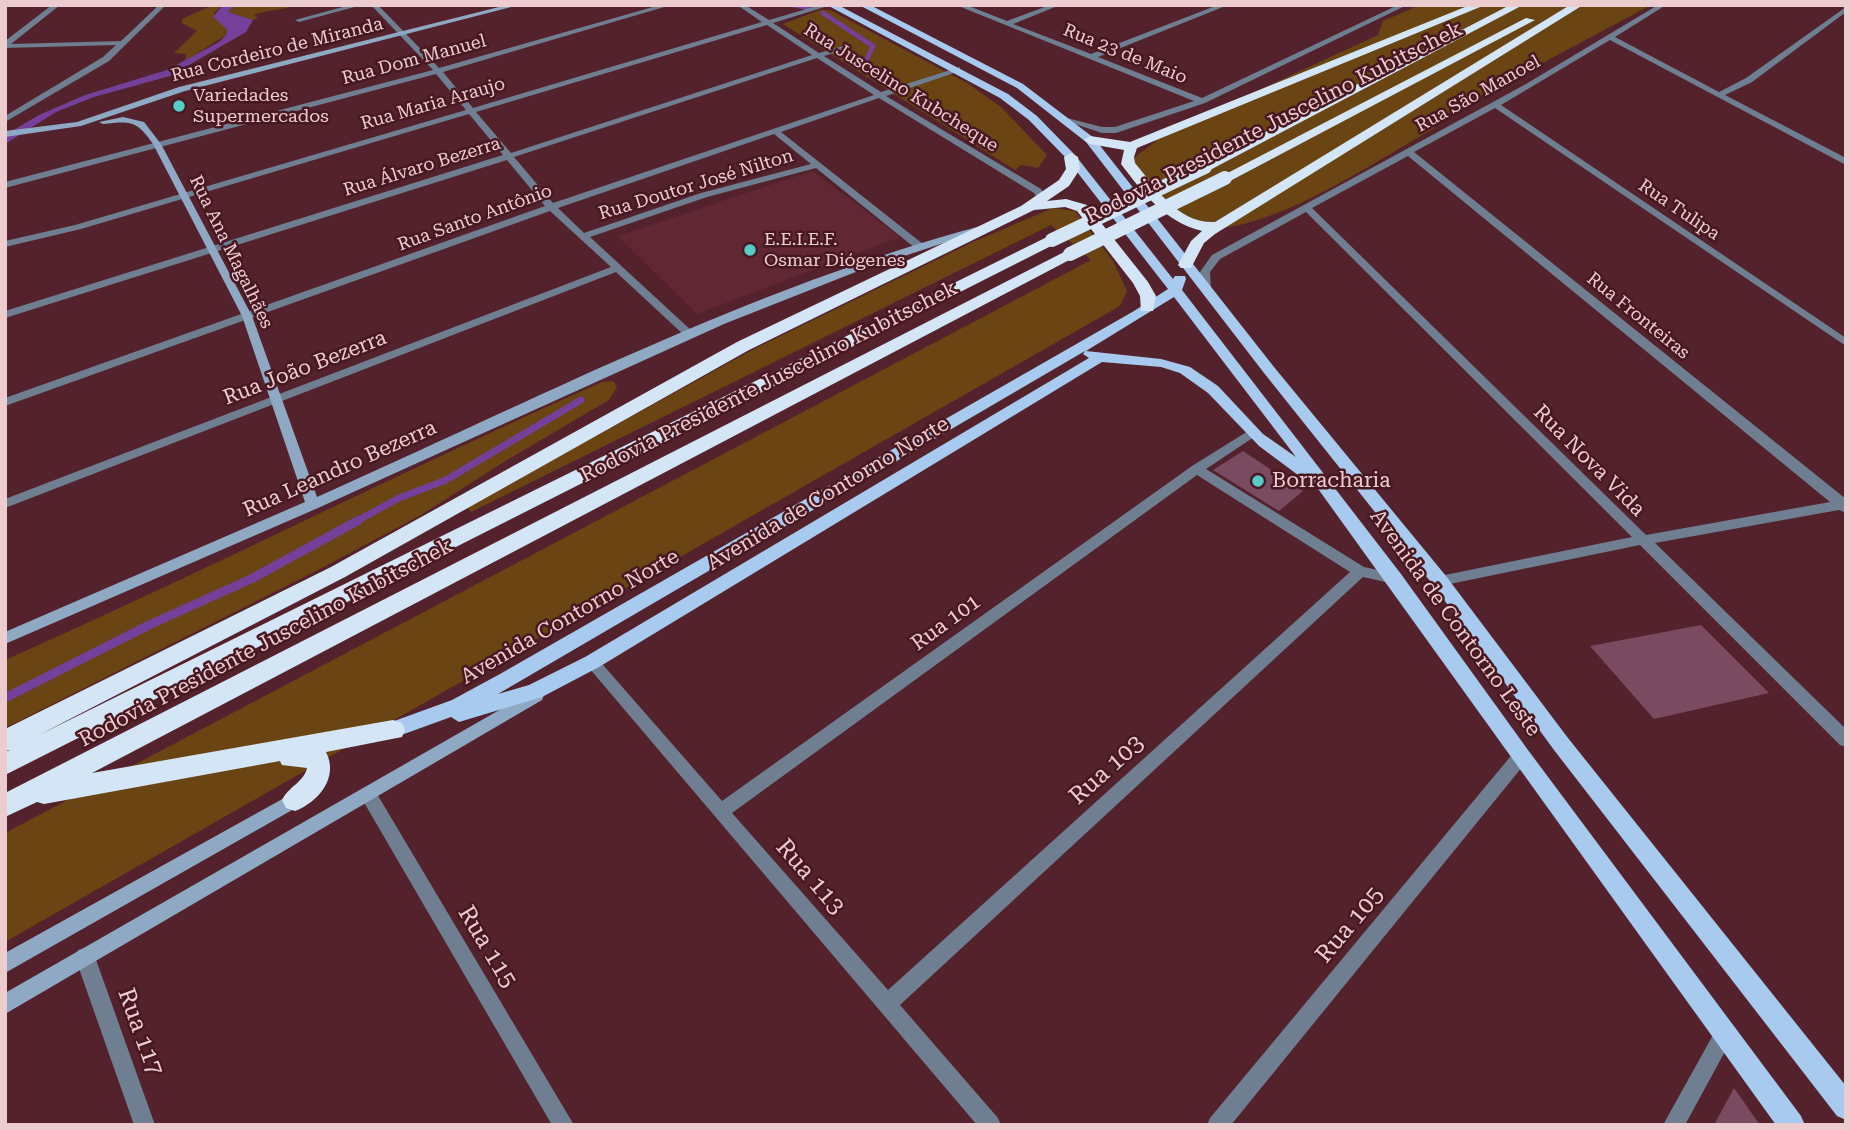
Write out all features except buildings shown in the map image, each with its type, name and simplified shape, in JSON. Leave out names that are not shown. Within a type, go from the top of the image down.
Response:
[{"type":"highway","points":[[1090,141],[1132,146],[1480,5]]},
{"type":"highway","name":"Rodovia Presidente Juscelino Kubitschek","points":[[5,764],[1052,240],[1205,167],[1518,5]]},
{"type":"highway","name":"Rodovia Presidente Juscelino Kubitschek","points":[[13,802],[1070,254],[1224,178],[1558,5]]},
{"type":"highway","points":[[1186,265],[1198,241],[1222,225],[1578,5]]},
{"type":"highway","points":[[1132,146],[1127,157],[1128,164],[1179,220],[1194,227],[1222,225]]},
{"type":"highway","points":[[5,741],[338,572],[743,346],[1026,209],[1070,175],[1073,169],[1071,157]]},
{"type":"highway","points":[[1026,209],[1066,203],[1082,208],[1140,282],[1148,296],[1147,308]]},
{"type":"highway","points":[[13,802],[160,771],[393,730]]},
{"type":"highway","points":[[160,771],[302,755],[316,757],[321,772],[307,791],[295,800]]},
{"type":"main road","name":"Avenida de Contorno Leste","points":[[830,5],[957,69],[1019,106],[1071,157],[1261,400],[1395,579],[1521,756],[1792,1125]]},
{"type":"main road","name":"Avenida de Contorno Leste","points":[[864,5],[1020,86],[1067,120],[1090,141],[1206,291],[1440,581],[1561,744],[1846,1107]]},
{"type":"main road","points":[[1175,290],[1186,265]]},
{"type":"main road","name":"Avenida Contorno Norte","points":[[393,730],[459,706],[507,680],[1080,348],[1175,290]]},
{"type":"main road","points":[[1080,348],[1099,358],[1155,362],[1182,369],[1240,395],[1261,400]]},
{"type":"main road","name":"Avenida de Contorno Norte","points":[[393,730],[508,701],[586,665],[1099,358]]},
{"type":"main road","points":[[1205,380],[1253,432],[1324,487]]},
{"type":"main road","points":[[1235,411],[1234,407],[1237,405],[1261,400]]},
{"type":"street","points":[[5,46],[57,5]]},
{"type":"street","points":[[5,120],[81,76],[124,43],[163,5]]},
{"type":"street","points":[[299,20],[359,5]]},
{"type":"street","points":[[374,5],[438,71],[551,207],[689,334]]},
{"type":"street","name":"Rua Cordeiro de Miranda","points":[[5,134],[78,124],[206,83],[516,5]]},
{"type":"street","name":"Rua Dom Manuel","points":[[5,185],[438,71],[668,5]]},
{"type":"street","name":"Rua Juscelino Kubcheque","points":[[740,5],[879,95],[1038,191],[1042,199]]},
{"type":"street","name":"Rua Maria Araujo","points":[[5,244],[78,227],[830,5]]},
{"type":"street","name":"Rua 23 de Maio","points":[[959,5],[1202,101]]},
{"type":"street","points":[[1006,24],[1057,5]]},
{"type":"street","points":[[1091,57],[1225,5]]},
{"type":"street","points":[[1067,120],[1102,130],[1116,130],[1202,101],[1404,5]]},
{"type":"street","name":"Rua São Manoel","points":[[1206,291],[1202,276],[1216,257],[1494,104],[1663,5]]},
{"type":"street","points":[[1719,95],[1749,80],[1846,9]]},
{"type":"street","points":[[1609,37],[1846,162]]},
{"type":"street","points":[[5,46],[124,43]]},
{"type":"street","name":"Rua Álvaro Bezerra","points":[[5,315],[510,156],[847,46]]},
{"type":"street","name":"Rua Santo Antônio","points":[[5,402],[551,207],[957,69]]},
{"type":"street","name":"Rua Tulipa","points":[[1494,104],[1846,343]]},
{"type":"street","name":"Rua Ana Magalhães","points":[[133,105],[214,249],[247,316],[313,505]]},
{"type":"street","points":[[78,124],[140,121]]},
{"type":"street","points":[[774,130],[919,246]]},
{"type":"street","name":"Rua Fronteiras","points":[[1407,150],[1844,505]]},
{"type":"street","name":"Rua Doutor José Nilton","points":[[584,236],[704,195],[817,165]]},
{"type":"street","name":"Rua Nova Vida","points":[[1307,208],[1846,740]]},
{"type":"street","name":"Rua Leandro Bezerra","points":[[5,638],[313,505],[689,334],[919,246],[987,227]]},
{"type":"street","name":"Rua João Bezerra","points":[[5,504],[618,268]]},
{"type":"street","name":"Rua 101","points":[[721,811],[1196,469],[1253,432]]},
{"type":"street","points":[[1196,469],[1360,571],[1395,579]]},
{"type":"street","points":[[1440,581],[1643,540],[1844,505]]},
{"type":"street","name":"Rua 103","points":[[887,1004],[1360,571]]},
{"type":"street","points":[[5,1004],[586,665]]},
{"type":"street","name":"Rua 113","points":[[586,665],[721,811],[991,1125]]},
{"type":"street","name":"Rua 105","points":[[1217,1125],[1521,756]]},
{"type":"street","name":"Rua 115","points":[[368,794],[564,1125]]},
{"type":"street","points":[[5,964],[295,800]]},
{"type":"street","name":"Rua 117","points":[[85,957],[145,1125]]},
{"type":"street","points":[[1674,1125],[1724,1033]]},
{"type":"shaded area","points":[[223,5],[214,13],[227,29],[226,35],[185,61],[186,54],[174,53],[197,31],[182,23],[182,19],[208,7]]},
{"type":"shaded area","points":[[223,5],[235,5],[228,12],[253,20],[246,32],[170,76],[94,97],[56,112],[5,144],[5,135],[39,115],[85,95],[167,70],[219,42],[226,35],[227,29],[213,17]]},
{"type":"shaded area","points":[[235,5],[296,5],[254,15],[258,18],[253,20],[228,12]]},
{"type":"shaded area","points":[[1420,5],[1651,5],[1445,115],[1433,129],[1351,177],[1286,209],[1254,221],[1225,228],[1189,224],[1162,202],[1133,167],[1135,157],[1168,132],[1378,35],[1383,21]]},
{"type":"shaded area","points":[[820,10],[830,10],[967,83],[1001,107],[1047,155],[1038,168],[1021,165],[1015,170],[783,24]]},
{"type":"shaded area","name":"E.E.I.E.F. Osmar Diógenes","points":[[812,171],[900,237],[697,314],[618,236]]},
{"type":"shaded area","points":[[1053,208],[1075,211],[1113,261],[1127,291],[1120,306],[5,942],[5,833],[1091,260],[1051,225],[471,512],[467,507],[754,349],[973,242]]},
{"type":"shaded area","points":[[613,381],[617,387],[609,400],[421,515],[5,728],[5,660],[527,416],[602,382]]},
{"type":"waterway","points":[[793,5],[809,8]]},
{"type":"waterway","points":[[823,13],[873,46],[863,68]]},
{"type":"waterway","points":[[355,522],[399,498],[446,480],[581,400]]},
{"type":"waterway","points":[[5,698],[149,625],[251,579],[359,520]]},
{"type":"place","name":"Variedades Supermercados","points":[[179,106]]},
{"type":"place","name":"E.E.I.E.F. Osmar Diógenes","points":[[750,250]]},
{"type":"place","name":"Borracharia","points":[[1258,481]]}]
